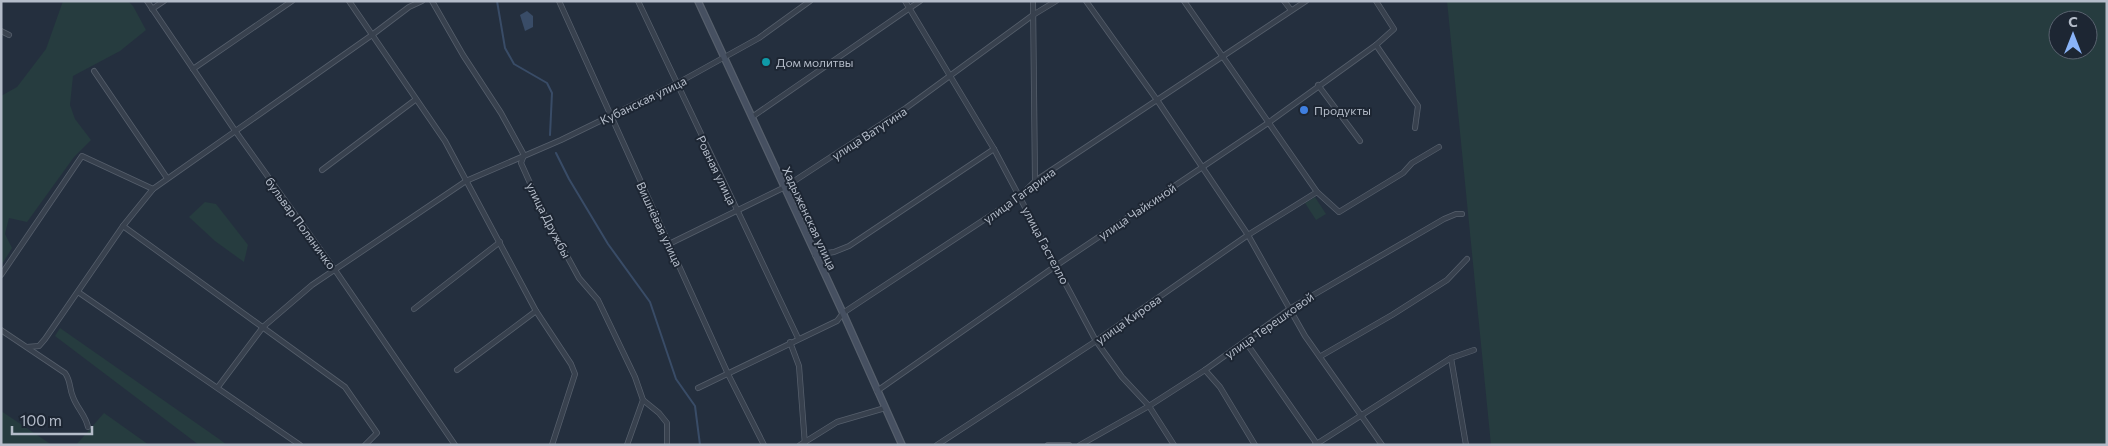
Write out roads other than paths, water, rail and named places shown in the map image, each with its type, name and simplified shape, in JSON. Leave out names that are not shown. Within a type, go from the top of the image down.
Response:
[{"type":"main road","name":"Хадыженская улица","points":[[698,1],[843,312],[902,445]]},
{"type":"street","name":"бульвар Поляничко","points":[[147,1],[236,132],[335,270],[455,445]]},
{"type":"street","points":[[152,9],[164,1]]},
{"type":"street","points":[[193,69],[292,1]]},
{"type":"street","points":[[349,1],[415,100],[445,141],[536,311],[571,364],[575,374],[552,445]]},
{"type":"street","points":[[27,346],[39,346],[123,226],[154,189],[409,7],[422,1]]},
{"type":"street","name":"Вишнёвая улица","points":[[559,1],[728,374],[764,445]]},
{"type":"street","name":"Ровная улица","points":[[638,1],[798,338]]},
{"type":"street","name":"Кубанская улица","points":[[218,387],[263,326],[312,285],[466,181],[610,117],[725,59],[759,38],[810,1]]},
{"type":"street","name":"улица Гастелло","points":[[905,1],[994,149],[1096,342],[1122,377],[1149,406],[1174,445]]},
{"type":"street","points":[[752,117],[920,1]]},
{"type":"street","points":[[1033,1],[1035,181]]},
{"type":"street","name":"улица Ватутина","points":[[669,244],[785,187],[906,108],[1033,15],[1056,1]]},
{"type":"street","points":[[1086,1],[1157,100],[1248,235],[1306,336],[1382,445]]},
{"type":"street","points":[[1184,1],[1317,192],[1340,212],[1395,178],[1412,163],[1439,147]]},
{"type":"street","points":[[1284,1],[1291,10]]},
{"type":"street","name":"улица Гагарина","points":[[698,388],[798,338],[837,321],[843,312],[1020,196],[1035,181],[1306,1]]},
{"type":"street","name":"улица Чайкиной","points":[[877,391],[1057,265],[1268,123],[1376,45],[1394,29],[1376,1]]},
{"type":"street","name":"улица Дружбы","points":[[435,2],[463,55],[501,113],[524,155],[521,163],[542,212],[579,278],[598,300],[635,377],[643,400]]},
{"type":"street","points":[[1,31],[9,35]]},
{"type":"street","points":[[1376,45],[1418,106],[1416,128]]},
{"type":"street","points":[[94,71],[167,178]]},
{"type":"street","points":[[1318,86],[1360,141]]},
{"type":"street","points":[[322,170],[415,100]]},
{"type":"street","points":[[815,255],[834,252],[849,246],[994,149]]},
{"type":"street","points":[[1,275],[82,156],[154,189]]},
{"type":"street","name":"улица Кирова","points":[[937,445],[1096,342],[1248,235],[1317,192]]},
{"type":"street","name":"улица Терешковой","points":[[1080,445],[1087,443],[1149,406],[1205,370],[1291,308],[1444,219],[1456,214],[1462,214]]},
{"type":"street","points":[[123,226],[345,387],[377,433],[365,445]]},
{"type":"street","points":[[414,309],[500,242]]},
{"type":"street","points":[[1321,356],[1392,315],[1447,280],[1467,259]]},
{"type":"street","points":[[78,292],[300,445]]},
{"type":"street","points":[[457,370],[536,311]]},
{"type":"street","points":[[1,330],[65,373],[70,380],[72,396],[88,427]]},
{"type":"street","points":[[1245,341],[1316,444],[1361,413],[1451,358],[1474,350]]},
{"type":"street","points":[[790,342],[799,366],[805,443]]},
{"type":"street","points":[[1451,358],[1466,445]]},
{"type":"street","points":[[1205,370],[1220,387],[1255,445]]},
{"type":"street","points":[[627,445],[643,400],[659,413],[667,423],[666,445]]},
{"type":"street","points":[[800,445],[837,422],[885,408]]},
{"type":"street","points":[[1048,445],[1069,445]]},
{"type":"water","points":[[527,11],[533,16],[533,27],[525,31],[520,15]]},
{"type":"waterway","points":[[497,1],[505,48],[514,64],[547,83],[552,93],[550,135]]},
{"type":"waterway","points":[[556,153],[569,179],[608,244],[650,302],[676,379],[695,406],[700,445]]},
{"type":"place","name":"Дом молитвы","points":[[766,62]]},
{"type":"place","name":"Продукты","points":[[1304,110]]}]
